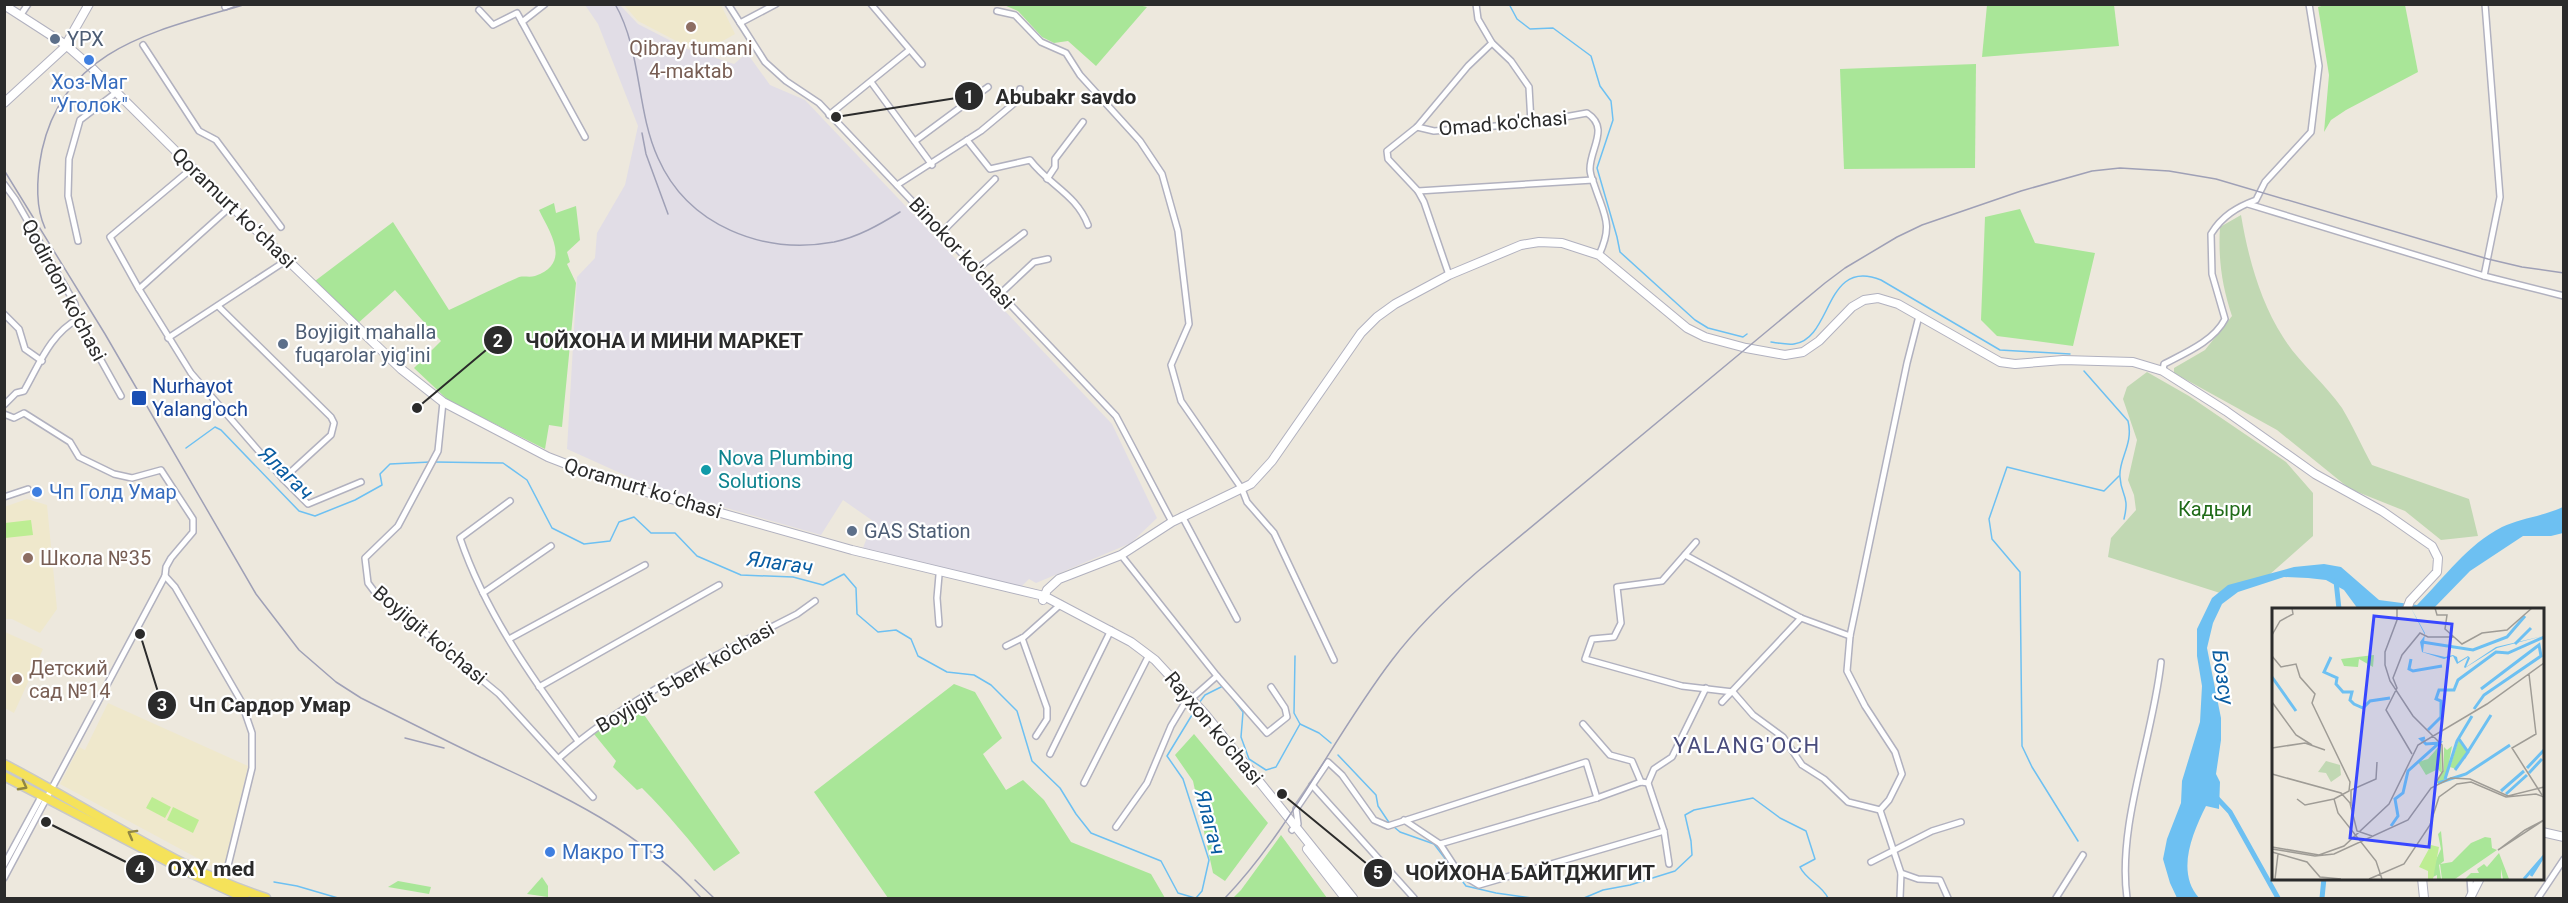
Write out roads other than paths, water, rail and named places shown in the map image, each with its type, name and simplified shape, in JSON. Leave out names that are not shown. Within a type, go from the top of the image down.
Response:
[{"type":"main road","points":[[4,103],[65,47],[90,4]]},
{"type":"main road","name":"Qoramurt koʻchasi","points":[[4,7],[65,47],[115,90],[286,261],[413,383],[442,403],[546,460],[599,482],[939,575],[1043,598]]},
{"type":"main road","name":"Qoramurt koʻchasi","points":[[65,47],[228,209],[286,261]]},
{"type":"main road","points":[[1043,598],[1059,579],[1121,555],[1182,516],[1255,481],[1272,461],[1365,328],[1395,304],[1449,275],[1513,247],[1530,243],[1562,243],[1599,255],[1687,328],[1721,342],[1774,354],[1791,355],[1809,349],[1847,311],[1864,300],[1878,298],[1892,301],[2000,362],[2014,364],[2063,360],[2133,362],[2163,371],[2226,411],[2315,474],[2382,511],[2432,546],[2438,558],[2436,572],[2408,605]]},
{"type":"main road","name":"Qoramurt koʻchasi","points":[[852,551],[1043,598]]},
{"type":"main road","name":"Rayxon ko'chasi","points":[[1043,598],[1111,632],[1148,657],[1190,700],[1353,898]]},
{"type":"main road","points":[[4,764],[224,882],[266,898]]},
{"type":"main road","points":[[4,776],[186,871],[245,898]]},
{"type":"main road","name":"Rayxon ko'chasi","points":[[1294,829],[1345,898]]},
{"type":"main road","points":[[2544,832],[2564,837]]},
{"type":"main road","points":[[2422,879],[2424,898]]},
{"type":"main road","points":[[2471,896],[2480,879]]},
{"type":"street","points":[[20,16],[28,4]]},
{"type":"street","points":[[225,7],[232,4]]},
{"type":"street","points":[[522,22],[545,4]]},
{"type":"street","name":"Binokor ko'chasi","points":[[728,4],[765,62],[786,81],[819,103],[1116,416],[1172,522]]},
{"type":"street","points":[[1476,4],[1478,19],[1492,43],[1511,61],[1529,87],[1531,123]]},
{"type":"street","points":[[2163,371],[2164,364],[2193,348],[2224,322],[2224,314],[2212,274],[2211,234],[2226,216],[2256,200],[2265,182],[2311,132],[2319,66],[2309,4]]},
{"type":"street","points":[[2484,276],[2500,197],[2485,4]]},
{"type":"street","points":[[740,23],[773,5]]},
{"type":"street","points":[[872,5],[908,51],[922,64]]},
{"type":"street","points":[[479,10],[493,26],[517,13],[585,137]]},
{"type":"street","points":[[997,11],[1015,15],[1041,42],[1066,53],[1080,75],[1140,141],[1162,174],[1178,231],[1189,324],[1171,366],[1181,401],[1242,489],[1247,502],[1274,532],[1334,660]]},
{"type":"street","name":"Omad ko'chasi","points":[[1449,275],[1424,202],[1418,191],[1388,159],[1387,151],[1417,128],[1468,66],[1492,43]]},
{"type":"street","points":[[144,45],[199,131],[216,140],[281,227]]},
{"type":"street","points":[[829,115],[908,51]]},
{"type":"street","points":[[871,82],[932,165]]},
{"type":"street","points":[[915,141],[988,87]]},
{"type":"street","points":[[897,185],[932,165],[1017,101],[1020,89]]},
{"type":"street","points":[[78,241],[68,196],[69,159],[80,120],[113,95]]},
{"type":"street","name":"Omad ko'chasi","points":[[1417,128],[1434,131],[1531,123],[1587,113],[1596,119],[1597,141],[1590,172],[1606,219],[1608,236],[1599,255]]},
{"type":"street","points":[[1047,179],[1055,167],[1055,159],[1083,122]]},
{"type":"street","points":[[967,140],[990,169],[1030,160],[1047,179],[1079,204],[1088,225]]},
{"type":"street","points":[[190,170],[110,237],[168,338],[191,373],[283,479],[308,504],[361,482]]},
{"type":"street","points":[[942,232],[995,179]]},
{"type":"street","points":[[1418,191],[1593,180]]},
{"type":"street","name":"Qodirdon ko'chasi","points":[[4,184],[15,199],[75,304],[78,319],[121,396]]},
{"type":"street","points":[[2246,204],[2484,276],[2564,296]]},
{"type":"street","points":[[139,289],[228,209]]},
{"type":"street","points":[[977,269],[1024,233]]},
{"type":"street","points":[[1000,294],[1034,262],[1048,259]]},
{"type":"street","points":[[168,338],[286,261]]},
{"type":"street","points":[[218,306],[331,417],[334,423],[331,435],[283,479]]},
{"type":"street","points":[[4,314],[19,329],[25,349],[42,361]]},
{"type":"street","points":[[1880,810],[1889,800],[1902,774],[1895,752],[1865,706],[1847,671],[1850,636],[1906,363],[1919,316]]},
{"type":"street","points":[[4,405],[16,393],[24,392],[60,331],[78,319]]},
{"type":"street","name":"Boyjigit ko'chasi","points":[[442,403],[438,451],[398,526],[365,558],[368,583],[374,591],[499,694],[559,758]]},
{"type":"street","points":[[4,414],[14,418],[24,413],[70,442],[79,457],[114,474],[132,478],[161,470],[193,519],[193,532],[171,558],[166,567],[165,576],[51,789],[4,865]]},
{"type":"street","points":[[4,497],[28,489]]},
{"type":"street","points":[[510,501],[460,538],[470,567],[509,639],[539,687],[578,741]]},
{"type":"street","points":[[1182,516],[1237,619]]},
{"type":"street","points":[[1696,542],[1662,581],[1617,587],[1621,623],[1614,637],[1592,639],[1585,659],[1682,686],[1733,692],[1753,715],[1783,737],[1802,765],[1824,779],[1848,802],[1880,810]]},
{"type":"street","points":[[483,593],[551,546]]},
{"type":"street","name":"Rayxon ko'chasi","points":[[1121,555],[1217,676],[1267,733],[1287,717],[1285,708],[1271,687]]},
{"type":"street","points":[[1685,555],[1801,618],[1850,636]]},
{"type":"street","points":[[509,639],[645,565]]},
{"type":"street","points":[[939,575],[937,598],[939,624]]},
{"type":"street","points":[[165,576],[175,587],[241,701],[252,733],[252,768],[224,882]]},
{"type":"street","points":[[539,687],[719,585]]},
{"type":"street","name":"Boyjigit 5-berk ko'chasi","points":[[559,758],[591,729],[638,700],[797,614],[815,601]]},
{"type":"street","points":[[1006,646],[1022,638],[1060,605]]},
{"type":"street","points":[[1722,702],[1801,618]]},
{"type":"street","points":[[1050,754],[1111,632]]},
{"type":"street","points":[[1022,638],[1047,708],[1047,719],[1036,736]]},
{"type":"street","points":[[1084,783],[1148,657]]},
{"type":"street","points":[[2127,898],[2124,851],[2156,700],[2161,662]]},
{"type":"street","points":[[1116,827],[1148,783],[1158,754],[1190,700],[1217,676]]},
{"type":"street","points":[[1669,864],[1664,831],[1648,783],[1654,768],[1672,757],[1706,688]]},
{"type":"street","points":[[1583,724],[1610,755],[1632,761],[1641,782]]},
{"type":"street","points":[[559,758],[593,796]]},
{"type":"street","points":[[1294,829],[1298,820],[1296,809],[1328,762],[1341,775],[1374,820],[1388,826],[1586,762],[1597,798]]},
{"type":"street","points":[[1440,844],[1597,798],[1641,782],[1648,783]]},
{"type":"street","points":[[1312,785],[1413,898]]},
{"type":"street","points":[[4,878],[44,797]]},
{"type":"street","points":[[1880,810],[1901,873],[1900,898]]},
{"type":"street","points":[[1402,820],[1440,844],[1459,873],[1479,885],[1664,831]]},
{"type":"street","points":[[1871,862],[1932,831],[1961,822]]},
{"type":"street","points":[[2056,898],[2084,855]]},
{"type":"street","points":[[2540,898],[2564,859]]},
{"type":"street","points":[[1901,873],[1918,879],[1940,880],[1947,898]]},
{"type":"street","points":[[2470,879],[2471,896]]},
{"type":"water","name":"Бозсу","points":[[2563,507],[2563,533],[2551,536],[2523,536],[2470,571],[2434,608],[2357,608],[2344,590],[2326,580],[2284,577],[2238,592],[2222,604],[2213,623],[2207,648],[2221,718],[2221,740],[2216,774],[2220,782],[2219,809],[2206,806],[2189,853],[2188,877],[2199,898],[2177,898],[2163,859],[2167,839],[2181,803],[2182,781],[2200,722],[2202,686],[2197,656],[2197,629],[2212,598],[2228,585],[2294,567],[2324,564],[2341,567],[2379,600],[2417,605],[2467,552],[2490,534],[2509,524]]},
{"type":"waterway","points":[[1509,4],[1517,19],[1530,29],[1553,28],[1591,56],[1600,86],[1611,101],[1613,120],[1597,168],[1620,252],[1695,320],[1708,328],[1743,337],[1747,334]]},
{"type":"waterway","points":[[1771,342],[1794,344],[1807,339],[1816,329],[1839,289],[1849,280],[1862,276],[1881,280],[2000,350],[2070,354]]},
{"type":"waterway","points":[[2084,371],[2128,421],[2128,444],[2120,471],[2126,500],[2124,519]]},
{"type":"waterway","name":"Ялагач","points":[[186,448],[215,427],[221,430],[299,511],[315,516],[355,500],[382,485],[380,474],[390,464],[430,462]]},
{"type":"waterway","name":"Ялагач","points":[[435,462],[503,463],[527,480],[552,528],[584,544],[610,541],[619,522],[634,517],[651,533],[675,533],[697,556],[741,575],[793,577],[823,585],[844,574],[856,588],[857,614],[878,632],[896,630],[911,639],[918,656],[947,672],[974,675],[991,685],[1017,711],[1032,761],[1060,788],[1091,833],[1161,861],[1178,893],[1195,898]]},
{"type":"waterway","points":[[2078,841],[2032,767],[2022,746],[2020,572],[1992,539],[1989,519],[2007,467],[2104,491],[2119,476]]},
{"type":"waterway","points":[[2336,581],[2339,608]]},
{"type":"waterway","points":[[1295,656],[1294,713],[1300,724],[1319,733],[1331,743]]},
{"type":"waterway","name":"Ялагач","points":[[1199,703],[1205,695],[1223,686]]},
{"type":"waterway","name":"Ялагач","points":[[1228,692],[1243,712],[1241,737],[1249,759],[1266,770],[1276,767],[1300,724]]},
{"type":"waterway","name":"Ялагач","points":[[1195,710],[1167,756],[1183,779],[1209,860],[1202,891],[1196,898]]},
{"type":"waterway","points":[[1338,755],[1376,795],[1378,806],[1390,824]]},
{"type":"waterway","points":[[2215,796],[2230,812],[2278,898]]},
{"type":"waterway","points":[[1584,898],[1603,890],[1630,885],[1675,871],[1692,855],[1685,815],[1694,810],[1753,798],[1780,818],[1806,831],[1815,859],[1800,867],[1828,898]]},
{"type":"waterway","points":[[1394,827],[1400,832],[1434,844],[1466,886],[1532,898]]},
{"type":"waterway","points":[[2322,898],[2324,879]]},
{"type":"waterway","points":[[274,882],[338,898]]},
{"type":"railway","points":[[45,228],[38,199],[42,150],[54,115],[71,87],[93,65],[120,48],[180,24],[246,4]]},
{"type":"railway","points":[[615,4],[630,41],[646,120],[658,158],[671,182],[688,202],[708,218],[755,239],[781,244],[807,245],[834,242],[860,234],[900,212]]},
{"type":"railway","points":[[642,133],[646,154],[668,214]]},
{"type":"railway","points":[[1225,898],[1271,842],[1392,660],[1411,636],[1443,603],[1477,572],[1825,283],[1845,268],[1922,225],[2021,191],[2092,171],[2120,168],[2169,171],[2216,179],[2488,259],[2564,273]]},
{"type":"railway","points":[[4,170],[105,334],[256,594],[299,650],[336,682],[361,698],[540,785],[598,816],[652,853],[678,874],[701,898]]},
{"type":"railway","points":[[405,738],[444,748]]},
{"type":"railway","points":[[695,880],[714,898]]},
{"type":"place","name":"Qibray tumani 4-maktab","points":[[691,27]]},
{"type":"place","name":"YPX","points":[[55,39]]},
{"type":"place","name":"Хоз-Маг \"Уголок\"","points":[[89,60]]},
{"type":"place","name":"Abubakr savdo","points":[[836,117]]},
{"type":"place","name":"Boyjigit mahalla fuqarolar yig'ini","points":[[283,344]]},
{"type":"place","name":"Nurhayot Yalang'och","points":[[139,398]]},
{"type":"place","name":"ЧОЙХОНА И МИНИ МАРКЕТ","points":[[417,408]]},
{"type":"place","name":"Nova Plumbing Solutions","points":[[706,470]]},
{"type":"place","name":"Чп Голд Умар","points":[[37,492]]},
{"type":"place","name":"GAS Station","points":[[852,531]]},
{"type":"place","name":"Школа №35","points":[[28,558]]},
{"type":"place","name":"Чп Сардор Умар","points":[[140,634]]},
{"type":"place","name":"Детский сад №14","points":[[17,679]]},
{"type":"place","name":"ЧОЙХОНА БАЙТДЖИГИТ","points":[[1282,794]]},
{"type":"place","name":"OXY med","points":[[46,822]]},
{"type":"place","name":"Макро ТТЗ","points":[[550,852]]},
{"type":"district","name":"YALANG'OCH","points":[[1747,745]]},
{"type":"park label","name":"Кадыри","points":[[2215,509]]}]
